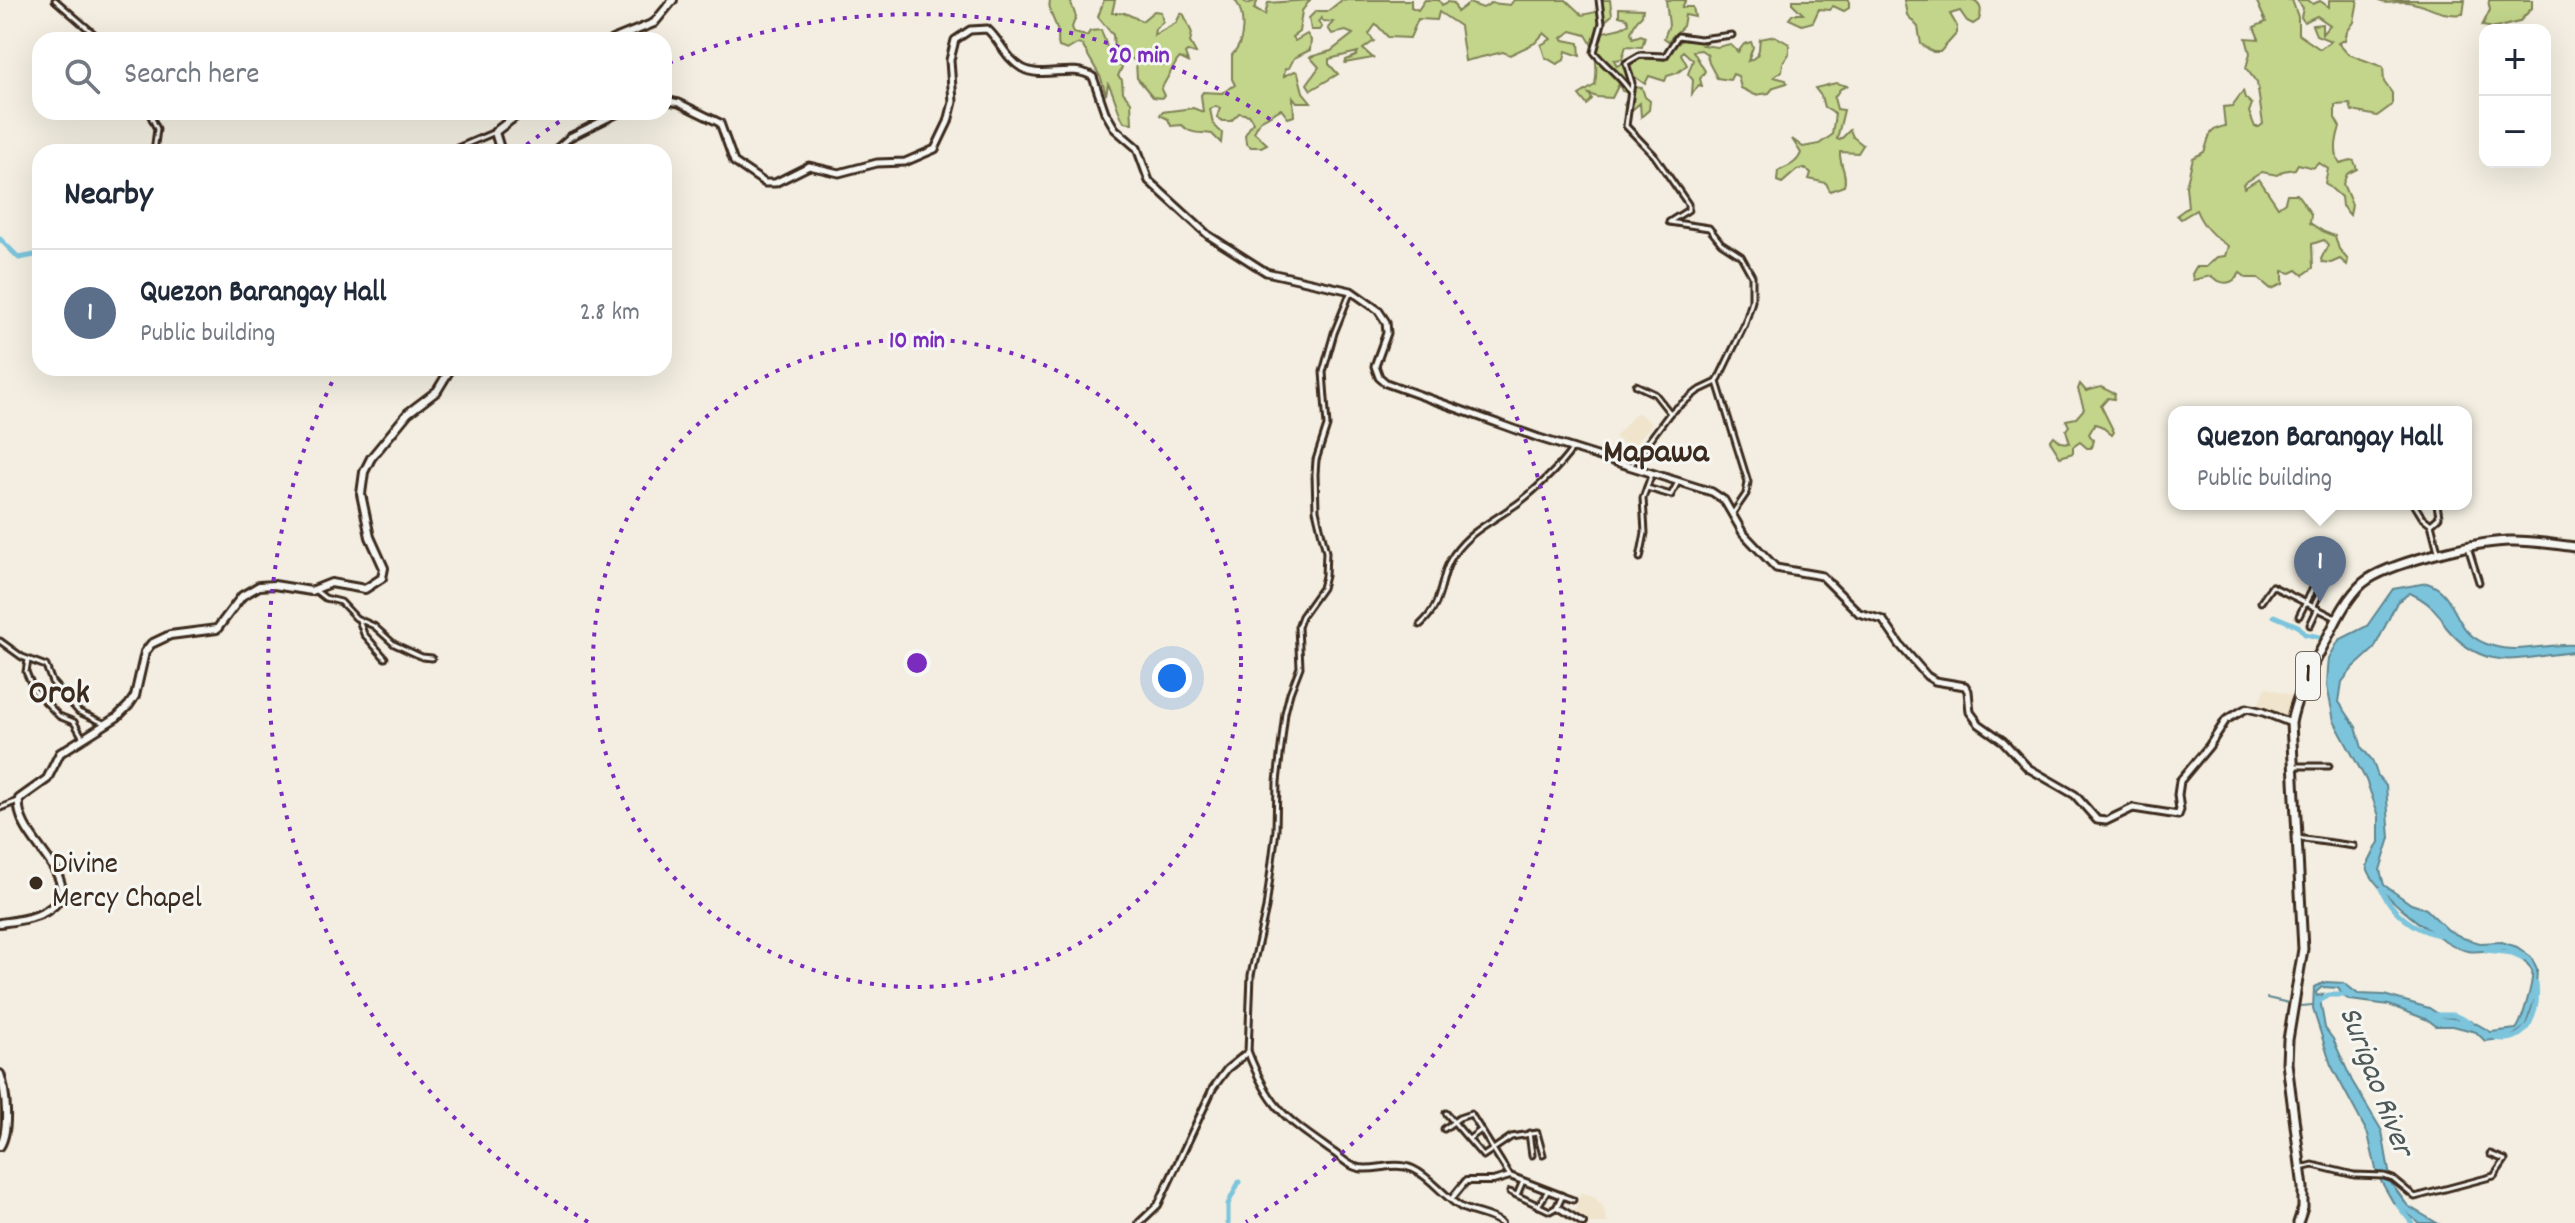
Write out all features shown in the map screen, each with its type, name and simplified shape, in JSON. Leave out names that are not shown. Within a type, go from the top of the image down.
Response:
[{"type":"highway","name":"1","points":[[2298,1223],[2304,1200],[2287,1063],[2303,949],[2291,723],[2299,695],[2349,598],[2371,578],[2386,570],[2468,547],[2514,541],[2575,547]]},
{"type":"main road","points":[[632,32],[654,23],[673,0]]},
{"type":"main road","points":[[672,102],[720,123],[734,162],[768,184],[809,166],[839,173],[877,163],[905,162],[930,153],[941,140],[953,102],[950,60],[953,43],[965,32],[984,27],[1011,59],[1024,69],[1035,72],[1081,72],[1093,77],[1105,112],[1117,131],[1137,148],[1147,178],[1214,240],[1274,275],[1351,291],[1373,306],[1386,322],[1387,333],[1375,362],[1379,377],[1386,383],[1720,496],[1746,537],[1776,568],[1822,576],[1856,611],[1886,622],[1900,645],[1929,678],[1965,686],[1970,712],[1979,724],[2003,741],[2028,768],[2075,795],[2097,820],[2106,821],[2133,808],[2178,815],[2180,781],[2209,746],[2223,723],[2241,710],[2253,709],[2291,723]]},
{"type":"main road","points":[[499,144],[495,132],[511,120]]},
{"type":"main road","points":[[562,144],[604,120]]},
{"type":"main road","points":[[0,923],[39,915],[62,897],[61,879],[28,828],[18,801],[47,779],[58,755],[121,714],[133,699],[145,652],[155,641],[170,635],[217,629],[236,602],[256,586],[277,585],[316,591],[331,583],[365,589],[382,578],[384,568],[370,537],[361,494],[364,472],[371,458],[408,413],[437,391],[446,376]]},
{"type":"main road","points":[[0,1074],[4,1090],[5,1127],[0,1146]]},
{"type":"street","points":[[55,0],[92,32]]},
{"type":"street","points":[[1599,0],[1602,23],[1594,52],[1612,74],[1626,84],[1631,96]]},
{"type":"street","points":[[1630,466],[1670,413],[1698,391],[1717,382],[1750,309],[1753,287],[1751,272],[1741,256],[1721,243],[1710,229],[1690,223],[1670,223],[1688,210],[1688,204],[1653,153],[1626,126],[1632,81],[1626,65],[1632,58],[1642,55],[1663,57],[1678,36],[1700,39],[1732,35]]},
{"type":"street","points":[[153,120],[157,129],[155,144]]},
{"type":"street","points":[[467,144],[495,132]]},
{"type":"street","points":[[1351,291],[1323,372],[1327,430],[1316,460],[1315,474],[1316,513],[1326,552],[1325,576],[1322,588],[1298,627],[1300,667],[1285,713],[1266,908],[1251,975],[1248,1052],[1268,1096],[1312,1139],[1358,1168],[1390,1165],[1410,1168],[1459,1206],[1501,1223]]},
{"type":"street","points":[[1717,382],[1748,482],[1746,494],[1732,514]]},
{"type":"street","points":[[1636,385],[1655,394],[1670,413]]},
{"type":"street","points":[[1420,625],[1434,609],[1454,553],[1484,524],[1515,506],[1557,470],[1573,448]]},
{"type":"street","points":[[1640,558],[1645,533],[1642,502],[1652,473]]},
{"type":"street","points":[[1647,488],[1670,496],[1679,481]]},
{"type":"street","points":[[2418,510],[2431,524],[2440,554]]},
{"type":"street","points":[[2431,524],[2439,517],[2438,510]]},
{"type":"street","points":[[2468,547],[2479,582]]},
{"type":"street","points":[[2261,602],[2272,586],[2338,619]]},
{"type":"street","points":[[2299,616],[2314,586]]},
{"type":"street","points":[[316,591],[325,598],[341,602],[359,620],[364,634],[385,658]]},
{"type":"street","points":[[2310,625],[2321,591]]},
{"type":"street","points":[[359,620],[371,624],[396,645],[418,656],[432,658]]},
{"type":"street","points":[[0,641],[28,660],[47,668],[52,682],[79,712],[106,724]]},
{"type":"street","points":[[28,660],[26,672],[34,690],[59,716],[71,719],[83,738]]},
{"type":"street","points":[[2295,766],[2329,766]]},
{"type":"street","points":[[0,808],[18,801]]},
{"type":"street","points":[[2297,838],[2354,846]]},
{"type":"street","points":[[1139,1223],[1158,1205],[1213,1088],[1227,1069],[1248,1052]]},
{"type":"street","points":[[1446,1113],[1483,1156],[1511,1137],[1529,1133],[1539,1133],[1543,1155]]},
{"type":"street","points":[[1444,1129],[1469,1113],[1510,1176],[1573,1200]]},
{"type":"street","points":[[1469,1139],[1481,1130]]},
{"type":"street","points":[[1529,1133],[1532,1155]]},
{"type":"street","points":[[1531,1147],[1541,1146]]},
{"type":"street","points":[[2301,1168],[2313,1165],[2354,1175],[2392,1178],[2415,1197],[2494,1176],[2505,1160],[2490,1154]]},
{"type":"street","points":[[1452,1198],[1462,1184],[1469,1181],[1499,1180],[1510,1176]]},
{"type":"street","points":[[1517,1195],[1523,1181]]},
{"type":"street","points":[[1538,1206],[1548,1190]]},
{"type":"street","points":[[1510,1192],[1550,1211],[1557,1207],[1562,1196]]},
{"type":"street","points":[[1557,1207],[1583,1223]]},
{"type":"shaded area","points":[[1637,412],[1652,424],[1630,450],[1615,437]]},
{"type":"shaded area","points":[[2265,687],[2293,696],[2288,717],[2257,708]]},
{"type":"shaded area","points":[[1581,1192],[1594,1197],[1603,1207],[1608,1223],[1585,1223],[1573,1216]]},
{"type":"green space","points":[[1050,0],[1070,0],[1076,17],[1072,27],[1074,33],[1087,36],[1090,31],[1101,30],[1111,58],[1122,67],[1118,76],[1122,80],[1123,92],[1131,102],[1132,123],[1124,122],[1108,84],[1106,95],[1101,78],[1082,45],[1077,44],[1067,50],[1059,47]]},
{"type":"green space","points":[[1104,0],[1115,0],[1112,13],[1125,13],[1142,21],[1154,11],[1161,12],[1163,22],[1155,29],[1154,35],[1176,23],[1181,13],[1184,15],[1192,33],[1190,42],[1196,53],[1185,54],[1188,62],[1180,58],[1177,61],[1161,89],[1164,96],[1161,98],[1153,97],[1137,78],[1136,62],[1121,50],[1114,50],[1113,35],[1098,17]]},
{"type":"green space","points":[[1235,0],[1243,0],[1247,4],[1258,0],[1254,9],[1265,15],[1268,3],[1310,0],[1302,11],[1299,32],[1292,37],[1295,41],[1307,34],[1311,40],[1310,50],[1294,58],[1289,68],[1285,69],[1284,76],[1295,71],[1298,73],[1303,92],[1311,102],[1297,102],[1293,97],[1294,116],[1288,118],[1281,109],[1260,121],[1254,132],[1267,144],[1261,147],[1251,147],[1246,143],[1245,135],[1253,122],[1249,115],[1239,113],[1231,121],[1223,121],[1217,117],[1220,108],[1210,109],[1213,124],[1222,133],[1221,143],[1212,134],[1192,132],[1182,125],[1171,126],[1168,119],[1160,115],[1162,112],[1193,108],[1203,112],[1203,92],[1222,93],[1235,85],[1232,55],[1240,43],[1242,28],[1241,12]]},
{"type":"green space","points":[[1342,0],[1411,0],[1411,7],[1418,10],[1425,0],[1439,0],[1442,5],[1454,3],[1457,12],[1469,3],[1483,8],[1491,3],[1510,5],[1514,0],[1566,0],[1582,15],[1601,11],[1600,0],[1610,0],[1612,15],[1603,23],[1601,30],[1604,32],[1629,23],[1627,18],[1619,16],[1619,8],[1643,9],[1631,32],[1633,38],[1645,37],[1642,47],[1626,46],[1622,59],[1614,60],[1617,66],[1639,58],[1664,60],[1678,43],[1693,37],[1712,39],[1702,45],[1717,47],[1730,44],[1738,52],[1744,44],[1751,42],[1753,47],[1748,61],[1757,54],[1760,39],[1775,36],[1789,44],[1789,54],[1782,71],[1774,77],[1787,83],[1774,87],[1769,93],[1755,95],[1741,88],[1738,76],[1733,74],[1730,80],[1717,78],[1707,54],[1701,50],[1693,51],[1705,71],[1700,79],[1702,86],[1699,85],[1692,94],[1693,80],[1688,74],[1693,60],[1683,51],[1681,54],[1687,65],[1667,76],[1665,81],[1649,76],[1645,84],[1635,77],[1631,78],[1633,87],[1642,88],[1650,101],[1649,110],[1641,117],[1640,103],[1632,110],[1624,104],[1629,93],[1622,91],[1619,84],[1612,98],[1589,94],[1592,99],[1587,105],[1579,95],[1595,85],[1596,78],[1594,53],[1586,35],[1571,31],[1562,38],[1579,43],[1580,56],[1566,51],[1564,60],[1557,64],[1545,57],[1541,45],[1551,39],[1544,33],[1535,43],[1510,55],[1503,52],[1465,61],[1460,26],[1439,12],[1437,20],[1418,19],[1410,38],[1388,37],[1376,24],[1369,34],[1374,41],[1363,49],[1373,58],[1345,63],[1358,52],[1329,59],[1329,64],[1338,74],[1311,90],[1307,84],[1319,67],[1310,57],[1331,51],[1353,34],[1346,31],[1332,34],[1328,28],[1333,22],[1321,18],[1318,22],[1322,27],[1320,30],[1311,30],[1309,18],[1316,11],[1328,11]]},
{"type":"green space","points":[[1666,0],[1686,0],[1682,7],[1693,7],[1695,17],[1685,15],[1683,26],[1668,41],[1664,38],[1669,25]]},
{"type":"green space","points":[[1793,0],[1849,0],[1849,8],[1844,11],[1833,6],[1829,10],[1819,9],[1813,22],[1802,25],[1789,19],[1793,14],[1803,14]]},
{"type":"green space","points":[[1904,0],[1972,0],[1981,11],[1979,20],[1973,24],[1960,11],[1950,14],[1957,26],[1957,33],[1940,52],[1933,52],[1921,44],[1918,27],[1907,15]]},
{"type":"green space","points":[[2256,0],[2292,0],[2298,17],[2298,34],[2320,49],[2331,41],[2316,35],[2312,25],[2322,24],[2322,34],[2330,25],[2317,16],[2304,22],[2301,17],[2303,8],[2297,0],[2308,0],[2313,4],[2320,1],[2329,7],[2329,0],[2358,0],[2354,22],[2345,40],[2338,43],[2348,54],[2383,67],[2384,82],[2392,93],[2392,105],[2377,116],[2352,111],[2350,104],[2335,105],[2335,118],[2340,127],[2336,155],[2340,163],[2354,161],[2357,169],[2347,174],[2343,184],[2352,205],[2350,215],[2342,206],[2341,197],[2325,183],[2328,169],[2319,163],[2313,168],[2298,164],[2295,169],[2277,175],[2262,172],[2243,184],[2244,188],[2259,179],[2278,207],[2285,202],[2287,194],[2297,194],[2311,214],[2310,223],[2335,236],[2339,249],[2348,260],[2347,265],[2340,259],[2331,263],[2322,262],[2328,245],[2324,240],[2312,244],[2313,268],[2303,275],[2297,270],[2291,273],[2283,271],[2283,284],[2271,289],[2258,278],[2247,278],[2240,273],[2227,283],[2211,276],[2193,280],[2196,267],[2206,267],[2217,257],[2225,256],[2228,246],[2209,231],[2196,210],[2181,219],[2177,215],[2188,207],[2186,186],[2193,158],[2204,152],[2212,133],[2225,126],[2223,107],[2232,106],[2243,91],[2252,104],[2249,112],[2255,127],[2263,124],[2257,83],[2246,68],[2250,53],[2246,38],[2259,39],[2254,27],[2266,22]]},
{"type":"green space","points":[[2377,0],[2465,0],[2463,14],[2455,14],[2407,2],[2384,3]]},
{"type":"green space","points":[[2488,0],[2532,0],[2532,8],[2519,22],[2511,24],[2483,24],[2490,10]]},
{"type":"green space","points":[[1836,83],[1847,86],[1840,89],[1834,98],[1837,109],[1844,110],[1837,139],[1840,140],[1850,130],[1863,145],[1858,153],[1840,152],[1844,186],[1830,191],[1826,183],[1809,179],[1811,173],[1804,168],[1782,183],[1777,181],[1778,171],[1795,162],[1801,153],[1792,139],[1803,147],[1819,144],[1832,135],[1835,114],[1824,107],[1815,88]]},
{"type":"green space","points":[[2080,384],[2086,391],[2101,387],[2115,394],[2114,399],[2108,398],[2101,406],[2114,432],[2112,435],[2095,424],[2089,434],[2093,440],[2091,448],[2080,442],[2073,447],[2073,453],[2060,457],[2050,441],[2054,436],[2061,442],[2070,443],[2066,420],[2076,418],[2084,409],[2078,389]]},
{"type":"water","points":[[2427,583],[2438,588],[2462,624],[2479,641],[2513,649],[2575,645],[2575,652],[2521,659],[2490,657],[2461,642],[2434,609],[2410,593],[2397,602],[2374,649],[2342,682],[2339,702],[2356,727],[2362,748],[2386,786],[2390,838],[2380,870],[2384,885],[2411,904],[2426,909],[2448,930],[2463,938],[2480,943],[2502,942],[2517,947],[2531,957],[2537,970],[2535,999],[2525,1027],[2510,1038],[2485,1041],[2476,1032],[2453,1026],[2436,1026],[2389,1005],[2350,1000],[2338,988],[2322,987],[2316,992],[2317,996],[2323,994],[2320,999],[2325,1028],[2382,1131],[2391,1183],[2408,1206],[2437,1223],[2419,1223],[2393,1202],[2377,1174],[2368,1134],[2331,1065],[2313,1009],[2314,987],[2326,982],[2344,983],[2358,994],[2384,995],[2429,1008],[2443,1017],[2470,1020],[2491,1032],[2516,1029],[2527,1001],[2532,971],[2522,959],[2504,950],[2467,951],[2442,939],[2394,902],[2371,876],[2367,866],[2379,842],[2379,816],[2366,780],[2334,721],[2327,686],[2329,658],[2339,640],[2367,626],[2393,589]]},
{"type":"waterway","points":[[0,239],[19,258],[32,256]]},
{"type":"waterway","points":[[2274,616],[2298,626],[2305,634],[2324,638]]},
{"type":"waterway","name":"Surigao River","points":[[2381,889],[2404,919],[2439,935]]},
{"type":"waterway","name":"Surigao River","points":[[2486,950],[2512,953],[2523,958]]},
{"type":"waterway","name":"Surigao River","points":[[2496,1038],[2517,1036],[2530,1023],[2536,1004],[2536,983]]},
{"type":"waterway","name":"Surigao River","points":[[2317,1003],[2328,995],[2348,995]]},
{"type":"waterway","points":[[2267,998],[2302,1006],[2312,1005]]},
{"type":"waterway","name":"Surigao River","points":[[2435,1015],[2454,1015],[2471,1023]]},
{"type":"waterway","points":[[1228,1223],[1228,1204],[1239,1182]]},
{"type":"waterway","name":"Surigao River","points":[[2397,1204],[2412,1223]]},
{"type":"place","name":"Quezon Barangay Hall","points":[[2320,602]]},
{"type":"place","name":"Divine Mercy Chapel","points":[[36,883]]},
{"type":"district","name":"Mapawa","points":[[1656,454]]},
{"type":"district","name":"Orok","points":[[59,695]]}]
